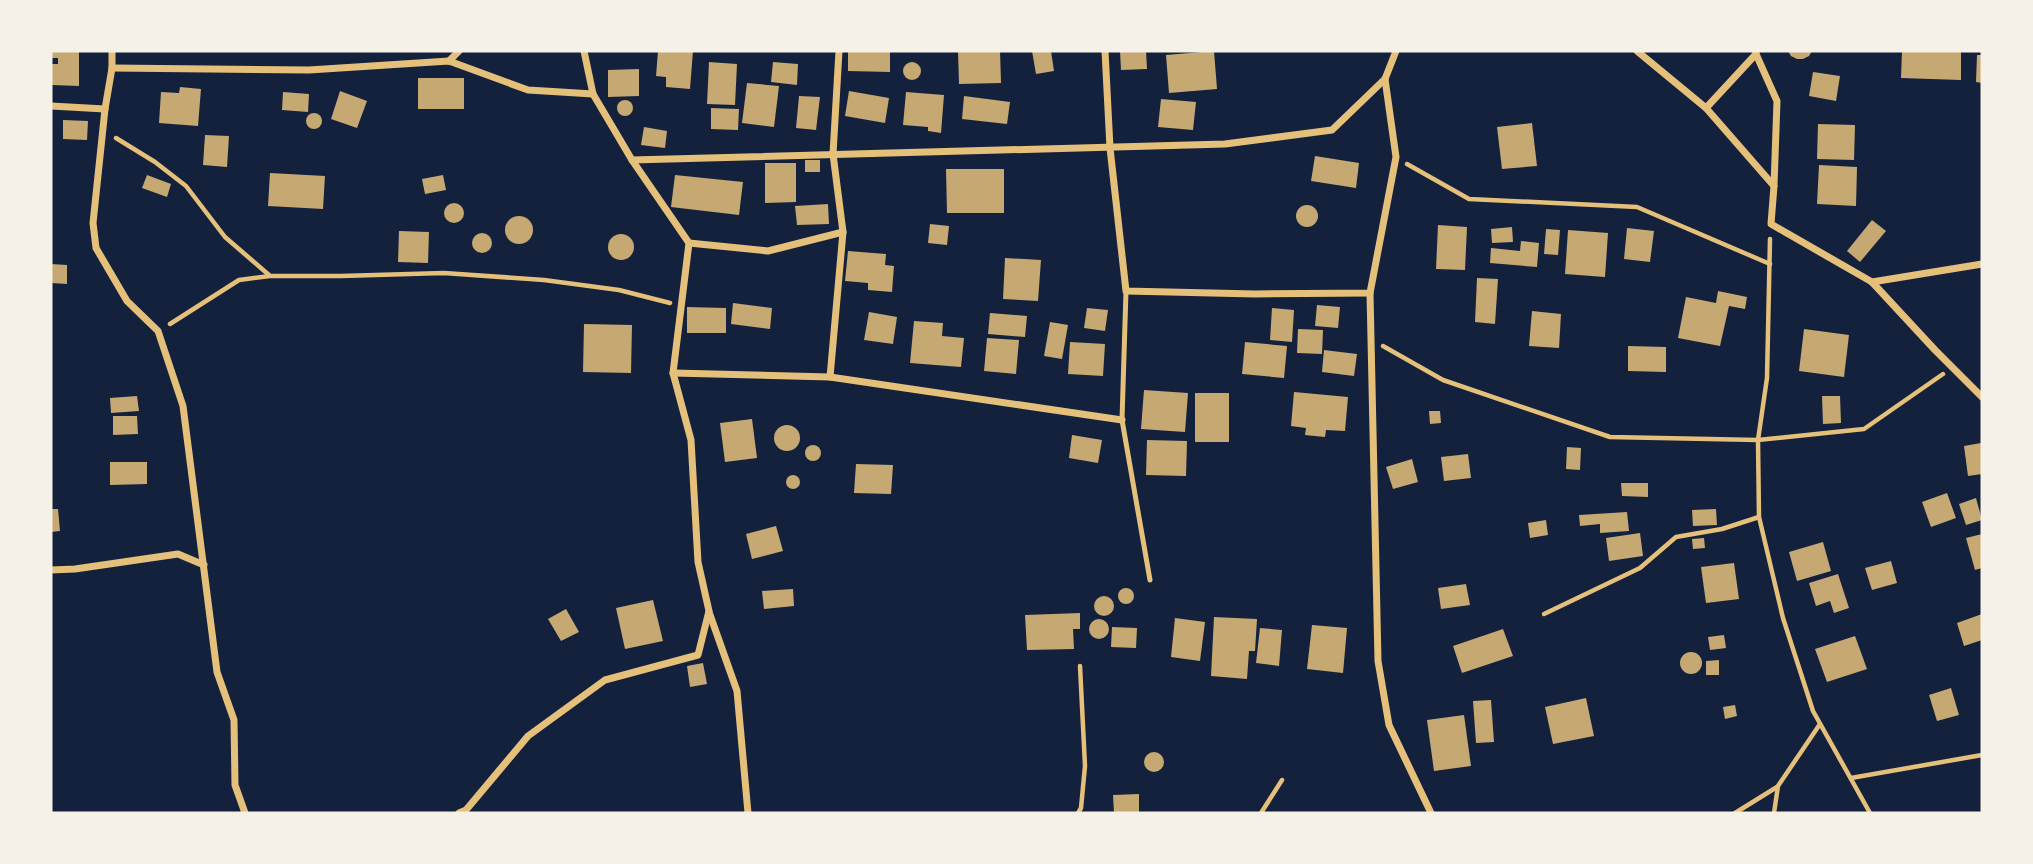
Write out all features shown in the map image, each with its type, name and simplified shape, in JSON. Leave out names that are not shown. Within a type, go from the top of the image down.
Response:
[{"type":"street","points":[[112,51],[93,223],[96,248],[127,301],[158,331],[183,405],[217,672],[234,720],[235,785],[245,813]]},
{"type":"street","points":[[449,61],[459,51]]},
{"type":"street","points":[[584,51],[593,94],[632,160],[689,243],[673,373],[691,440],[698,562],[709,611],[737,691],[748,813]]},
{"type":"street","points":[[830,377],[843,232],[833,154],[839,51]]},
{"type":"street","points":[[1105,51],[1110,148],[1126,291],[1370,293]]},
{"type":"street","points":[[632,160],[1225,144],[1332,130],[1385,79],[1396,51]]},
{"type":"street","points":[[1637,51],[1706,108],[1774,186]]},
{"type":"street","points":[[1706,108],[1756,52],[1777,101],[1771,224],[1872,282],[1982,397]]},
{"type":"street","points":[[112,68],[309,70],[449,61],[528,90],[593,94]]},
{"type":"street","points":[[1385,79],[1396,157],[1370,293],[1378,662],[1390,725],[1431,813]]},
{"type":"street","points":[[51,106],[106,109]]},
{"type":"street","points":[[689,243],[768,251],[843,232]]},
{"type":"street","points":[[1872,282],[1982,264]]},
{"type":"street","points":[[673,373],[830,377],[1122,420]]},
{"type":"street","points":[[51,570],[178,554],[204,565]]},
{"type":"street","points":[[458,813],[466,810],[528,736],[605,680],[698,655],[709,611]]},
{"type":"lane","points":[[1126,291],[1122,420],[1150,580]]},
{"type":"path","points":[[103,130],[155,162],[186,186],[225,237],[270,276]]},
{"type":"path","points":[[1396,157],[1469,199],[1637,207],[1770,264]]},
{"type":"path","points":[[1771,224],[1767,378],[1758,440],[1759,517],[1783,618],[1813,711],[1870,813]]},
{"type":"path","points":[[158,331],[239,280],[270,276],[444,273],[544,280],[619,290],[681,306]]},
{"type":"path","points":[[1371,339],[1443,380],[1610,437],[1758,440],[1864,429],[1952,368]]},
{"type":"path","points":[[1544,614],[1640,568],[1676,537],[1722,529],[1759,517]]},
{"type":"path","points":[[1078,813],[1081,808],[1085,766],[1080,666]]},
{"type":"path","points":[[1735,813],[1778,786],[1820,724]]},
{"type":"path","points":[[1851,778],[1982,755]]},
{"type":"path","points":[[1261,813],[1282,780]]},
{"type":"path","points":[[1774,813],[1778,786]]},
{"type":"building","points":[[51,51],[79,51],[79,86],[51,85],[51,64],[58,64],[58,58],[51,58]]},
{"type":"building","points":[[658,51],[693,51],[690,89],[666,87],[666,77],[656,76]]},
{"type":"building","points":[[848,51],[890,51],[890,72],[848,71]]},
{"type":"building","points":[[958,51],[1000,51],[1001,83],[959,84]]},
{"type":"building","points":[[1032,51],[1051,51],[1054,71],[1036,74]]},
{"type":"building","points":[[1120,51],[1146,51],[1147,69],[1121,70]]},
{"type":"building","points":[[1214,51],[1217,89],[1169,93],[1166,55]]},
{"type":"building","points":[[1788,51],[1812,51],[1809,56],[1797,59]]},
{"type":"building","points":[[1902,51],[1961,51],[1961,80],[1901,78]]},
{"type":"building","points":[[1977,55],[1982,55],[1982,83],[1976,82]]},
{"type":"building","points":[[709,62],[737,64],[735,105],[707,104]]},
{"type":"building","points":[[773,62],[798,64],[797,85],[771,82]]},
{"type":"building","points":[[908,62],[916,62],[921,71],[919,78],[908,80],[903,75],[903,67]]},
{"type":"building","points":[[639,69],[639,96],[608,97],[608,70]]},
{"type":"building","points":[[1813,72],[1840,76],[1836,101],[1809,96]]},
{"type":"building","points":[[418,78],[464,78],[464,109],[418,109]]},
{"type":"building","points":[[747,83],[779,86],[774,127],[742,123]]},
{"type":"building","points":[[180,87],[201,89],[198,126],[159,123],[161,92],[179,93]]},
{"type":"building","points":[[340,91],[367,101],[357,128],[331,119]]},
{"type":"building","points":[[849,91],[889,98],[885,123],[845,116]]},
{"type":"building","points":[[283,92],[309,94],[308,112],[282,110]]},
{"type":"building","points":[[906,92],[944,95],[941,133],[928,131],[928,127],[903,125]]},
{"type":"building","points":[[799,96],[820,97],[816,130],[796,128]]},
{"type":"building","points":[[964,96],[1010,102],[1007,124],[962,119]]},
{"type":"building","points":[[1161,99],[1196,102],[1193,130],[1158,127]]},
{"type":"building","points":[[622,100],[628,100],[633,108],[631,114],[622,116],[617,111],[617,105]]},
{"type":"building","points":[[711,108],[739,109],[738,130],[711,129]]},
{"type":"building","points":[[314,113],[322,121],[314,129],[306,121]]},
{"type":"building","points":[[63,120],[88,121],[87,140],[63,139]]},
{"type":"building","points":[[1532,123],[1537,166],[1502,169],[1497,127]]},
{"type":"building","points":[[1818,124],[1855,125],[1854,160],[1817,159]]},
{"type":"building","points":[[644,127],[667,131],[665,148],[641,145]]},
{"type":"building","points":[[205,135],[229,136],[227,167],[203,165]]},
{"type":"building","points":[[1315,156],[1359,163],[1356,188],[1311,181]]},
{"type":"building","points":[[805,160],[820,160],[820,172],[805,172]]},
{"type":"building","points":[[765,163],[796,163],[796,202],[765,203]]},
{"type":"building","points":[[1819,165],[1857,167],[1856,206],[1817,204]]},
{"type":"building","points":[[946,169],[1004,169],[1004,213],[947,213]]},
{"type":"building","points":[[270,173],[325,176],[323,209],[268,206]]},
{"type":"building","points":[[147,175],[171,184],[167,197],[142,188]]},
{"type":"building","points":[[443,175],[446,190],[425,194],[422,179]]},
{"type":"building","points":[[675,175],[743,182],[739,215],[671,207]]},
{"type":"building","points":[[454,203],[461,206],[464,213],[461,220],[454,223],[447,220],[444,213],[447,206]]},
{"type":"building","points":[[828,204],[829,224],[797,225],[795,206]]},
{"type":"building","points":[[1307,205],[1315,208],[1318,216],[1315,224],[1307,227],[1299,224],[1296,216],[1299,208]]},
{"type":"building","points":[[519,216],[529,220],[533,230],[529,240],[519,244],[509,240],[505,230],[509,220]]},
{"type":"building","points":[[1872,220],[1886,231],[1860,262],[1847,251]]},
{"type":"building","points":[[930,224],[949,226],[947,245],[928,243]]},
{"type":"building","points":[[1438,225],[1467,227],[1465,270],[1436,269]]},
{"type":"building","points":[[1512,227],[1513,242],[1492,243],[1491,229]]},
{"type":"building","points":[[1627,228],[1654,231],[1650,262],[1624,259]]},
{"type":"building","points":[[1546,229],[1560,230],[1558,255],[1544,254]]},
{"type":"building","points":[[1568,230],[1608,233],[1605,277],[1565,274]]},
{"type":"building","points":[[399,231],[429,232],[428,263],[398,262]]},
{"type":"building","points":[[482,233],[489,236],[492,243],[489,250],[482,253],[475,250],[472,243],[475,236]]},
{"type":"building","points":[[621,234],[630,238],[634,247],[630,256],[621,260],[612,256],[608,247],[612,238]]},
{"type":"building","points":[[1521,241],[1539,243],[1537,267],[1490,263],[1491,248],[1520,251]]},
{"type":"building","points":[[848,251],[886,254],[885,265],[894,266],[892,292],[868,290],[868,283],[845,281]]},
{"type":"building","points":[[1005,258],[1041,260],[1038,301],[1003,299]]},
{"type":"building","points":[[51,264],[67,265],[67,284],[51,283]]},
{"type":"building","points":[[1477,278],[1498,279],[1495,324],[1475,322]]},
{"type":"building","points":[[1718,291],[1747,297],[1745,309],[1729,306],[1720,346],[1678,338],[1686,297],[1716,303]]},
{"type":"building","points":[[733,303],[772,308],[770,329],[731,324]]},
{"type":"building","points":[[1317,305],[1340,307],[1338,328],[1315,326]]},
{"type":"building","points":[[687,307],[726,308],[726,333],[687,333]]},
{"type":"building","points":[[1087,308],[1108,310],[1105,331],[1084,328]]},
{"type":"building","points":[[1272,308],[1294,310],[1292,342],[1270,340]]},
{"type":"building","points":[[1532,311],[1561,314],[1559,348],[1529,346]]},
{"type":"building","points":[[869,312],[897,317],[893,344],[864,340]]},
{"type":"building","points":[[990,313],[1027,316],[1025,337],[988,334]]},
{"type":"building","points":[[914,321],[943,323],[942,336],[964,338],[961,367],[910,363]]},
{"type":"building","points":[[1050,322],[1068,325],[1062,359],[1044,356]]},
{"type":"building","points":[[584,324],[632,325],[631,373],[583,372]]},
{"type":"building","points":[[1298,329],[1323,330],[1322,354],[1297,353]]},
{"type":"building","points":[[1804,329],[1849,335],[1844,377],[1799,371]]},
{"type":"building","points":[[987,338],[1019,340],[1016,374],[984,371]]},
{"type":"building","points":[[1070,342],[1105,344],[1103,376],[1068,374]]},
{"type":"building","points":[[1245,342],[1287,346],[1284,378],[1242,374]]},
{"type":"building","points":[[1628,346],[1666,347],[1666,372],[1628,371]]},
{"type":"building","points":[[1324,350],[1357,354],[1354,376],[1322,372]]},
{"type":"building","points":[[1144,390],[1188,393],[1185,432],[1141,429]]},
{"type":"building","points":[[1294,392],[1348,397],[1345,431],[1326,430],[1325,437],[1305,435],[1306,428],[1291,426]]},
{"type":"building","points":[[1195,393],[1229,393],[1229,442],[1195,442]]},
{"type":"building","points":[[137,396],[139,411],[111,413],[110,398]]},
{"type":"building","points":[[1822,396],[1840,396],[1841,423],[1823,424]]},
{"type":"building","points":[[1429,411],[1440,411],[1441,423],[1430,424]]},
{"type":"building","points":[[113,416],[137,416],[138,434],[113,435]]},
{"type":"building","points":[[752,419],[757,458],[725,462],[720,423]]},
{"type":"building","points":[[787,425],[796,429],[800,438],[796,447],[787,451],[778,447],[774,438],[778,429]]},
{"type":"building","points":[[1072,435],[1102,440],[1098,463],[1069,458]]},
{"type":"building","points":[[1147,440],[1187,441],[1186,476],[1146,475]]},
{"type":"building","points":[[1981,443],[1982,474],[1968,476],[1964,446]]},
{"type":"building","points":[[813,445],[819,447],[819,459],[813,461],[807,459],[805,453],[807,447]]},
{"type":"building","points":[[1567,447],[1581,448],[1580,470],[1566,469]]},
{"type":"building","points":[[1468,454],[1471,478],[1444,481],[1441,457]]},
{"type":"building","points":[[1412,459],[1418,482],[1393,489],[1386,467]]},
{"type":"building","points":[[110,462],[147,462],[147,484],[110,485]]},
{"type":"building","points":[[856,464],[893,465],[891,494],[854,493]]},
{"type":"building","points":[[793,475],[798,477],[798,487],[793,489],[788,487],[786,482],[788,477]]},
{"type":"building","points":[[1621,483],[1648,483],[1648,497],[1622,496]]},
{"type":"building","points":[[1947,493],[1956,518],[1931,527],[1922,502]]},
{"type":"building","points":[[1976,498],[1982,520],[1966,525],[1959,504]]},
{"type":"building","points":[[51,509],[58,509],[60,531],[51,532]]},
{"type":"building","points":[[1716,509],[1717,525],[1693,526],[1692,510]]},
{"type":"building","points":[[1627,512],[1629,531],[1600,533],[1600,524],[1580,526],[1579,515]]},
{"type":"building","points":[[1546,520],[1548,535],[1530,538],[1528,523]]},
{"type":"building","points":[[776,526],[783,551],[752,559],[746,534]]},
{"type":"building","points":[[1640,533],[1643,556],[1609,561],[1606,538]]},
{"type":"building","points":[[1982,534],[1982,568],[1975,570],[1966,538]]},
{"type":"building","points":[[1704,538],[1705,548],[1693,549],[1692,539]]},
{"type":"building","points":[[1823,542],[1831,571],[1797,581],[1789,552]]},
{"type":"building","points":[[1891,561],[1897,583],[1872,590],[1865,568]]},
{"type":"building","points":[[1734,563],[1739,599],[1706,603],[1701,567]]},
{"type":"building","points":[[1838,574],[1849,608],[1834,613],[1830,601],[1816,606],[1809,583]]},
{"type":"building","points":[[1466,584],[1470,605],[1441,609],[1438,588]]},
{"type":"building","points":[[1126,588],[1132,590],[1132,602],[1126,604],[1120,602],[1118,596],[1120,590]]},
{"type":"building","points":[[793,589],[794,606],[764,609],[762,591]]},
{"type":"building","points":[[1100,596],[1108,596],[1114,606],[1108,616],[1100,616],[1094,610],[1094,602]]},
{"type":"building","points":[[653,600],[663,641],[625,649],[616,608]]},
{"type":"building","points":[[566,609],[579,632],[561,641],[548,619]]},
{"type":"building","points":[[1080,613],[1080,629],[1073,629],[1074,649],[1027,650],[1025,615]]},
{"type":"building","points":[[1982,614],[1982,640],[1964,646],[1957,623]]},
{"type":"building","points":[[1214,617],[1257,619],[1255,651],[1249,651],[1247,679],[1211,676]]},
{"type":"building","points":[[1175,618],[1205,622],[1200,661],[1171,657]]},
{"type":"building","points":[[1095,619],[1103,619],[1109,629],[1103,639],[1095,639],[1089,633],[1089,625]]},
{"type":"building","points":[[1312,625],[1347,628],[1343,673],[1307,669]]},
{"type":"building","points":[[1112,627],[1137,628],[1136,648],[1111,647]]},
{"type":"building","points":[[1260,628],[1282,630],[1279,666],[1256,663]]},
{"type":"building","points":[[1503,629],[1513,656],[1462,673],[1453,646]]},
{"type":"building","points":[[1724,635],[1726,648],[1710,650],[1708,637]]},
{"type":"building","points":[[1855,636],[1867,669],[1827,682],[1815,649]]},
{"type":"building","points":[[1691,652],[1699,655],[1702,663],[1699,671],[1691,674],[1683,671],[1680,663],[1683,655]]},
{"type":"building","points":[[1719,660],[1719,675],[1706,675],[1706,661]]},
{"type":"building","points":[[703,663],[707,684],[690,687],[687,666]]},
{"type":"building","points":[[1951,688],[1959,715],[1937,721],[1929,695]]},
{"type":"building","points":[[1586,698],[1594,736],[1553,744],[1545,707]]},
{"type":"building","points":[[1491,700],[1494,742],[1476,743],[1473,701]]},
{"type":"building","points":[[1735,705],[1737,716],[1725,719],[1723,707]]},
{"type":"building","points":[[1464,715],[1471,766],[1434,771],[1427,720]]},
{"type":"building","points":[[1154,752],[1161,755],[1164,762],[1161,769],[1154,772],[1147,769],[1144,762],[1147,755]]},
{"type":"building","points":[[1139,794],[1139,813],[1114,813],[1113,795]]}]
